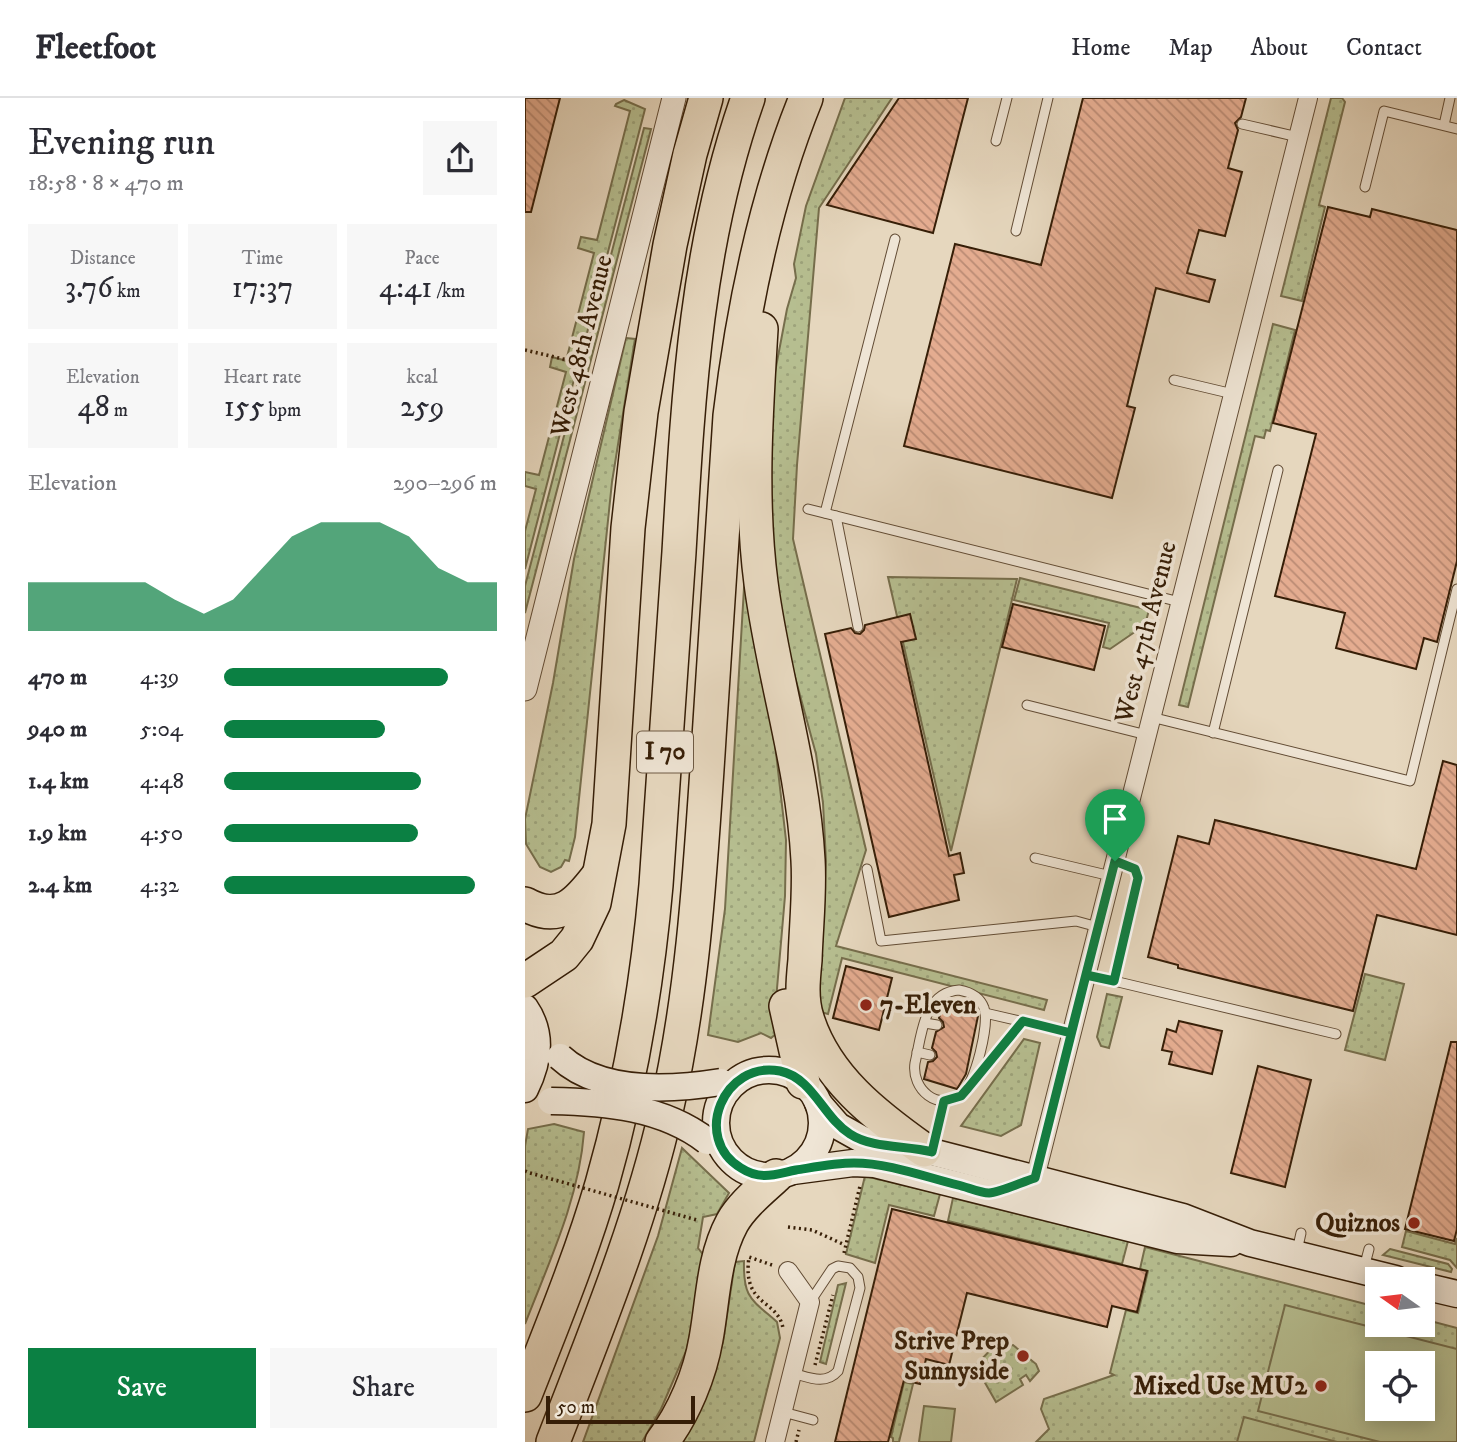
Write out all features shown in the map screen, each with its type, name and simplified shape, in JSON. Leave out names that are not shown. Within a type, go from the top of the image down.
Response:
[{"type":"highway","points":[[525,981],[556,962],[571,947],[594,903],[600,874],[609,824],[628,528],[637,438],[670,245],[690,154],[706,98]]},
{"type":"highway","name":"I 70","points":[[525,1395],[571,1275],[601,1185],[624,1100],[639,1024],[656,885],[687,413],[697,307],[717,204],[748,98]]},
{"type":"highway","name":"I 70","points":[[553,1442],[612,1290],[643,1196],[666,1111],[688,995],[700,880],[730,416],[736,366],[752,275],[780,167],[806,98]]},
{"type":"highway","points":[[780,167],[761,337],[756,424],[756,535],[767,628],[789,731],[809,860],[803,995],[807,1018],[825,1057],[852,1091],[876,1116],[928,1151]]},
{"type":"highway","points":[[801,806],[785,993],[787,1013],[810,1092]]},
{"type":"highway","points":[[525,904],[543,911],[565,909],[582,897],[600,874]]},
{"type":"highway","points":[[662,1442],[693,1386],[706,1341],[718,1267],[732,1222],[745,1206],[785,1174]]},
{"type":"main road","points":[[530,1018],[560,1057],[578,1071],[600,1080],[661,1088],[721,1082],[765,1070],[781,1071],[810,1092],[838,1126],[855,1137],[928,1151],[1183,1217],[1250,1243]]},
{"type":"main road","points":[[525,1089],[534,1071],[538,1050],[530,1018]]},
{"type":"main road","points":[[729,1158],[717,1135],[718,1109],[731,1086],[749,1074]]},
{"type":"main road","points":[[785,1174],[807,1161],[819,1141],[822,1118],[810,1092]]},
{"type":"main road","points":[[538,1102],[599,1104],[658,1114],[684,1125],[750,1173],[785,1174],[842,1164],[874,1164],[1177,1240],[1299,1244],[1366,1260],[1377,1267]]},
{"type":"main road","points":[[989,1193],[1035,1178]]},
{"type":"main road","points":[[1435,1289],[1457,1294]]},
{"type":"street","name":"West 48th Avenue","points":[[525,689],[673,98]]},
{"type":"street","name":"West 47th Avenue","points":[[1035,1178],[1308,98]]},
{"type":"street","points":[[775,1442],[810,1302],[788,1271]]},
{"type":"lane","points":[[996,141],[1007,98]]},
{"type":"lane","points":[[1016,231],[1048,98]]},
{"type":"lane","points":[[1444,125],[1450,98]]},
{"type":"lane","points":[[1365,187],[1384,111],[1457,129]]},
{"type":"lane","points":[[1243,124],[1298,137]]},
{"type":"lane","points":[[825,513],[895,239]]},
{"type":"lane","points":[[1174,380],[1233,394]]},
{"type":"lane","points":[[1213,733],[1278,470]]},
{"type":"lane","points":[[809,509],[1180,602]]},
{"type":"lane","points":[[836,516],[858,627]]},
{"type":"lane","points":[[1027,705],[1149,726],[1213,733],[1410,781],[1457,589]]},
{"type":"lane","points":[[1035,858],[1113,869],[1135,869],[1138,878],[1114,981]]},
{"type":"lane","points":[[867,869],[881,941],[1076,921],[1098,927]]},
{"type":"lane","points":[[1086,975],[1336,1034]]},
{"type":"lane","points":[[968,1088],[985,1013],[978,998],[969,992],[949,991],[932,1002],[913,1071],[918,1087],[931,1098],[944,1101],[961,1096],[968,1088],[1023,1021]]},
{"type":"lane","points":[[985,1013],[1071,1033]]},
{"type":"lane","points":[[925,1023],[937,1026]]},
{"type":"lane","points":[[917,1052],[930,1055]]},
{"type":"lane","points":[[928,1151],[944,1101]]},
{"type":"lane","points":[[792,1373],[824,1380],[838,1371],[860,1288],[855,1271],[840,1266],[828,1273],[810,1302]]},
{"type":"lane","points":[[783,1412],[813,1420]]},
{"type":"path","points":[[525,350],[580,363]]},
{"type":"path","points":[[528,1172],[697,1220]]},
{"type":"path","points":[[812,1378],[860,1186]]},
{"type":"path","points":[[788,1227],[812,1230],[846,1245]]},
{"type":"path","points":[[783,1339],[781,1320],[752,1289],[748,1279],[749,1257],[788,1271]]},
{"type":"path","points":[[796,1442],[802,1417]]},
{"type":"green space","points":[[845,98],[892,98],[819,208],[793,539],[866,850],[836,946],[1047,1000],[1044,1010],[842,958],[828,1014],[817,1011],[826,861],[823,803],[816,754],[786,644],[768,532],[772,388],[787,309],[796,278],[794,264],[806,206]]},
{"type":"green space","points":[[1331,98],[1342,98],[1345,102],[1319,205],[1325,207],[1302,301],[1281,296]]},
{"type":"green space","points":[[624,100],[645,109],[580,360],[567,357],[594,253],[578,248],[581,237],[597,240],[630,111],[615,106]]},
{"type":"green space","points":[[644,128],[651,129],[525,613],[525,586]]},
{"type":"green space","points":[[1273,324],[1295,330],[1270,431],[1266,430],[1264,438],[1255,436],[1188,707],[1179,705]]},
{"type":"green space","points":[[626,338],[635,339],[612,482],[575,837],[569,861],[565,860],[561,867],[551,872],[540,867],[526,844],[525,819],[553,683],[574,559]]},
{"type":"green space","points":[[552,357],[578,364],[525,569],[525,531],[536,489],[525,486],[525,472],[539,475],[566,372],[550,367]]},
{"type":"green space","points":[[745,571],[775,744],[786,840],[785,896],[776,1000],[777,1033],[771,1038],[761,1033],[738,1042],[708,1035],[725,909]]},
{"type":"green space","points":[[888,577],[1017,579],[951,851]]},
{"type":"green space","points":[[1020,578],[1149,610],[1145,625],[1110,649],[1103,647],[1109,623],[1014,600]]},
{"type":"green space","points":[[1365,974],[1404,984],[1385,1060],[1345,1050]]},
{"type":"green space","points":[[1107,994],[1122,997],[1109,1048],[1101,1046],[1097,1037]]},
{"type":"green space","points":[[1024,1039],[1040,1043],[1021,1125],[1001,1136],[961,1126]]},
{"type":"green space","points":[[554,1124],[584,1132],[581,1157],[562,1230],[525,1324],[525,1146],[528,1129]]},
{"type":"green space","points":[[682,1148],[729,1193],[717,1214],[703,1217],[698,1248],[705,1257],[687,1349],[661,1409],[642,1442],[583,1442],[658,1236]]},
{"type":"green space","points":[[865,1176],[940,1194],[934,1216],[889,1205],[875,1263],[846,1254]]},
{"type":"green space","points":[[953,1198],[1128,1241],[1122,1264],[948,1221]]},
{"type":"green space","points":[[1406,1231],[1455,1244],[1457,1238],[1457,1268],[1450,1260],[1402,1247]]},
{"type":"green space","points":[[1145,1247],[1365,1304],[1365,1337],[1435,1337],[1435,1322],[1457,1328],[1457,1442],[1036,1442],[1049,1429],[1041,1409],[1044,1399],[1114,1375],[1110,1373],[1126,1310],[1138,1313],[1148,1271],[1140,1269]]},
{"type":"green space","points":[[1390,1249],[1448,1264],[1452,1269],[1451,1272],[1383,1255]]},
{"type":"green space","points":[[744,1261],[745,1283],[750,1297],[777,1322],[780,1338],[754,1442],[680,1442],[712,1376],[723,1342],[735,1262]]},
{"type":"green space","points":[[846,1283],[826,1364],[820,1362],[838,1285]]},
{"type":"green space","name":"Mixed Use MU2","points":[[1285,1305],[1365,1325],[1365,1337],[1410,1337],[1457,1349],[1457,1442],[1380,1442],[1258,1411]]},
{"type":"green space","points":[[999,1341],[1005,1347],[1013,1345],[1036,1364],[1039,1371],[1030,1381],[1026,1375],[1020,1379],[1023,1385],[996,1402],[984,1381],[985,1373],[977,1364]]},
{"type":"green space","points":[[904,1382],[913,1384],[899,1442],[893,1442],[891,1437]]},
{"type":"green space","points":[[924,1406],[955,1409],[951,1442],[919,1442]]},
{"type":"green space","points":[[1244,1417],[1337,1442],[1237,1442]]},
{"type":"building","points":[[525,98],[560,98],[531,212],[525,212]]},
{"type":"building","points":[[899,98],[968,98],[933,233],[827,205]]},
{"type":"building","points":[[1083,98],[1246,98],[1241,117],[1235,123],[1238,130],[1228,168],[1242,172],[1225,236],[1199,230],[1187,273],[1215,280],[1209,302],[1156,288],[1127,406],[1135,408],[1112,498],[904,446],[955,244],[1041,265]]},
{"type":"building","points":[[1328,207],[1370,217],[1372,209],[1457,230],[1457,561],[1437,642],[1424,638],[1416,669],[1336,648],[1345,613],[1275,596],[1316,434],[1273,423]]},
{"type":"building","points":[[1013,604],[1105,626],[1094,670],[1002,647]]},
{"type":"building","points":[[910,614],[916,639],[901,642],[949,856],[960,853],[964,873],[954,875],[959,900],[889,917],[825,634],[851,628],[860,634],[865,625]]},
{"type":"building","points":[[1443,761],[1457,765],[1457,935],[1377,915],[1353,1011],[1178,968],[1178,965],[1148,957],[1178,836],[1209,844],[1215,820],[1416,869]]},
{"type":"building","points":[[846,966],[892,978],[879,1030],[833,1018]]},
{"type":"building","points":[[946,1002],[977,1009],[978,1016],[966,1074],[957,1089],[924,1079],[928,1062],[937,1057],[932,1048],[936,1032],[944,1027],[939,1018]]},
{"type":"building","points":[[1179,1021],[1222,1031],[1212,1074],[1169,1064],[1172,1052],[1162,1050],[1167,1029],[1176,1032]]},
{"type":"building","points":[[1451,1042],[1457,1042],[1457,1229],[1454,1241],[1405,1229]]},
{"type":"building","points":[[1258,1066],[1311,1080],[1285,1187],[1231,1173]]},
{"type":"building","points":[[892,1209],[1147,1271],[1137,1312],[1112,1306],[1107,1327],[967,1293],[949,1365],[926,1359],[920,1384],[904,1380],[888,1442],[835,1442]]},
{"type":"place","name":"7-Eleven","points":[[866,1005]]},
{"type":"place","name":"Quiznos","points":[[1414,1223]]},
{"type":"place","name":"Strive Prep Sunnyside","points":[[1023,1356]]},
{"type":"place","name":"Mixed Use MU2","points":[[1321,1386]]},
{"type":"route","points":[[1115,861],[1135,869],[1138,878],[1114,981],[1086,975],[1035,1178],[989,1193],[874,1164],[831,1165],[767,1177],[742,1170],[723,1151],[717,1135],[716,1117],[725,1093],[743,1077],[757,1071],[772,1070],[788,1073],[808,1086],[818,1103],[838,1126],[855,1137],[932,1152],[944,1101],[961,1096],[1023,1021],[1071,1033],[1115,861]]}]
